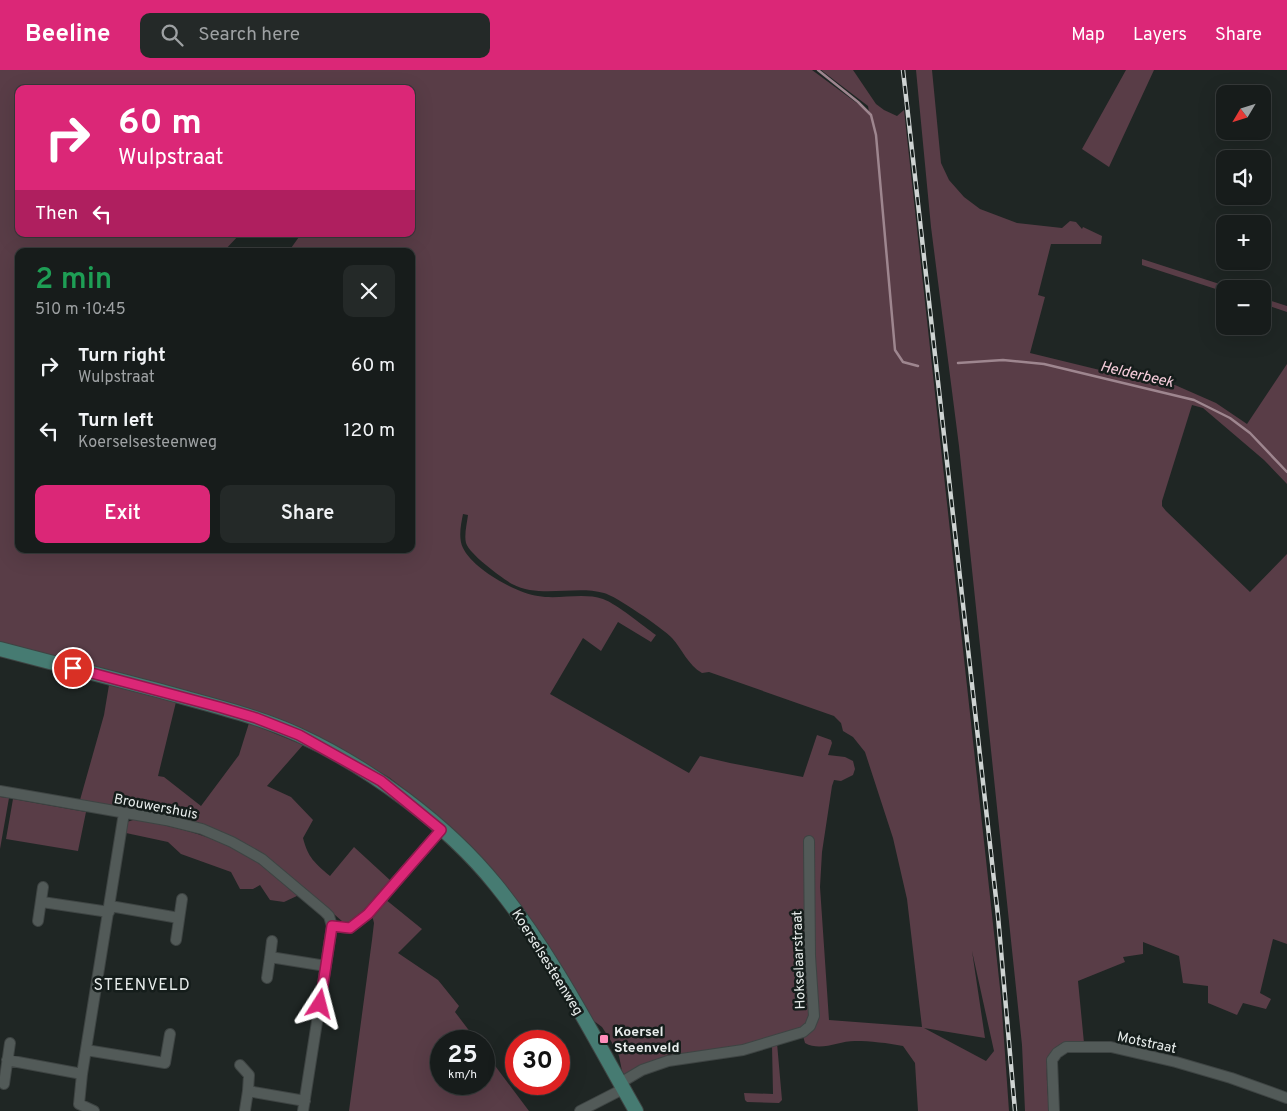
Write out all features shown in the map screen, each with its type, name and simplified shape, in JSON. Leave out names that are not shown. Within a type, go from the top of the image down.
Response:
[{"type":"street","name":"Koerselsesteenweg","points":[[0,649],[256,718],[299,735],[381,781],[441,830],[478,864],[526,925],[544,951],[636,1111]]},
{"type":"street","name":"Brouwershuis","points":[[0,791],[166,820],[202,829],[240,846],[262,859],[325,912],[329,916],[332,926]]},
{"type":"street","points":[[94,1111],[79,1104],[82,1074],[124,813]]},
{"type":"street","points":[[248,1091],[304,1106],[332,926],[350,928],[368,914],[441,830]]},
{"type":"street","name":"Hokselaarstraat","points":[[580,1111],[622,1086],[642,1070],[668,1061],[743,1050],[803,1032],[810,1026],[814,1016],[810,956],[809,841]]},
{"type":"street","points":[[38,922],[43,887]]},
{"type":"street","points":[[176,940],[182,898]]},
{"type":"street","points":[[42,902],[179,918]]},
{"type":"street","points":[[267,978],[272,941]]},
{"type":"street","points":[[270,957],[326,966]]},
{"type":"street","points":[[86,1050],[165,1063],[170,1034]]},
{"type":"street","points":[[4,1084],[10,1043]]},
{"type":"street","name":"Motstraat","points":[[1054,1111],[1052,1060],[1056,1053],[1066,1047],[1080,1046],[1110,1047],[1176,1062],[1231,1078],[1287,1098]]},
{"type":"street","points":[[7,1060],[82,1074]]},
{"type":"street","points":[[240,1065],[249,1075],[245,1110]]},
{"type":"shaded area","points":[[0,70],[812,70],[869,112],[868,106],[821,70],[853,70],[876,104],[897,116],[904,110],[1001,997],[1009,1111],[918,1111],[915,1063],[903,1046],[855,1041],[823,1046],[805,1043],[803,1036],[810,1015],[807,1023],[801,1029],[741,1047],[623,1076],[619,1056],[611,1041],[602,1027],[590,1018],[541,934],[503,883],[481,858],[437,815],[390,778],[342,750],[234,705],[0,642]],"holes":[[[463,514],[468,515],[465,536],[469,548],[486,565],[512,584],[534,591],[581,590],[609,595],[639,613],[672,638],[693,666],[702,673],[709,672],[834,716],[841,723],[843,731],[853,737],[865,752],[893,838],[907,899],[922,1027],[829,1020],[820,887],[822,852],[834,780],[841,781],[853,775],[855,769],[853,761],[845,757],[828,755],[832,743],[831,740],[817,735],[803,777],[700,756],[689,773],[550,694],[583,638],[601,651],[618,622],[651,642],[656,635],[622,610],[603,599],[587,596],[538,596],[518,590],[496,579],[476,564],[463,548],[460,535]],[[972,951],[994,1051],[986,1061],[924,1028],[985,1038]]]},
{"type":"shaded area","points":[[916,70],[932,70],[941,163],[949,180],[964,197],[980,209],[1017,223],[1062,228],[1070,221],[1076,222],[1082,229],[1083,227],[1102,236],[1101,244],[1051,244],[1038,295],[1045,297],[1030,353],[1149,382],[1175,385],[1216,403],[1247,424],[1287,364],[1287,484],[1264,460],[1203,408],[1192,405],[1162,501],[1162,506],[1166,511],[1250,592],[1287,554],[1287,944],[1273,939],[1260,993],[1271,999],[1266,1009],[1243,1003],[1237,1015],[1208,1003],[1208,986],[1183,983],[1179,956],[1143,942],[1143,954],[1123,957],[1125,962],[1078,981],[1084,1043],[1056,1049],[1050,1054],[1047,1069],[1049,1111],[1025,1111],[1022,1045],[959,446],[931,227]]},
{"type":"shaded area","points":[[1126,70],[1154,70],[1109,167],[1082,149]]},
{"type":"shaded area","points":[[1142,259],[1216,283],[1216,289],[1142,265]]},
{"type":"shaded area","points":[[1271,301],[1287,306],[1287,312],[1271,307]]},
{"type":"shaded area","points":[[109,685],[176,702],[158,776],[164,777],[201,806],[239,755],[249,723],[303,745],[267,786],[291,797],[313,820],[303,838],[310,855],[316,864],[330,876],[354,847],[391,881],[358,918],[351,922],[343,922],[294,879],[269,861],[201,824],[80,800],[104,715]]},
{"type":"shaded area","points":[[0,797],[9,798],[0,849]]},
{"type":"shaded area","points":[[13,799],[86,812],[78,851],[6,839]]},
{"type":"shaded area","points":[[136,819],[185,830],[215,840],[265,866],[299,895],[284,902],[270,900],[260,885],[253,889],[240,889],[231,872],[181,854],[168,842],[126,833],[127,822]]},
{"type":"shaded area","points":[[385,899],[422,929],[398,953],[438,980],[459,1006],[455,1012],[469,1030],[430,1030],[430,1095],[495,1095],[495,1066],[505,1079],[505,1095],[517,1095],[529,1111],[349,1111],[374,923],[372,915]]},
{"type":"shaded area","points":[[777,1043],[782,1100],[779,1103],[747,1102],[744,1093],[773,1094],[772,1045]]},
{"type":"waterway","name":"Helderbeek","points":[[818,70],[871,115],[876,135],[895,350],[903,362],[918,366]]},
{"type":"waterway","name":"Helderbeek","points":[[958,363],[1003,360],[1044,364],[1194,400],[1230,418],[1250,433],[1287,472]]},
{"type":"railway","points":[[903,70],[998,916],[1015,1111]]},
{"type":"place","name":"Koersel Steenveld","points":[[604,1039]]},
{"type":"district","name":"STEENVELD","points":[[142,984]]},
{"type":"route","points":[[73,668],[219,707],[256,718],[299,735],[381,781],[441,830],[368,914],[350,928],[332,926],[320,1004]]}]
